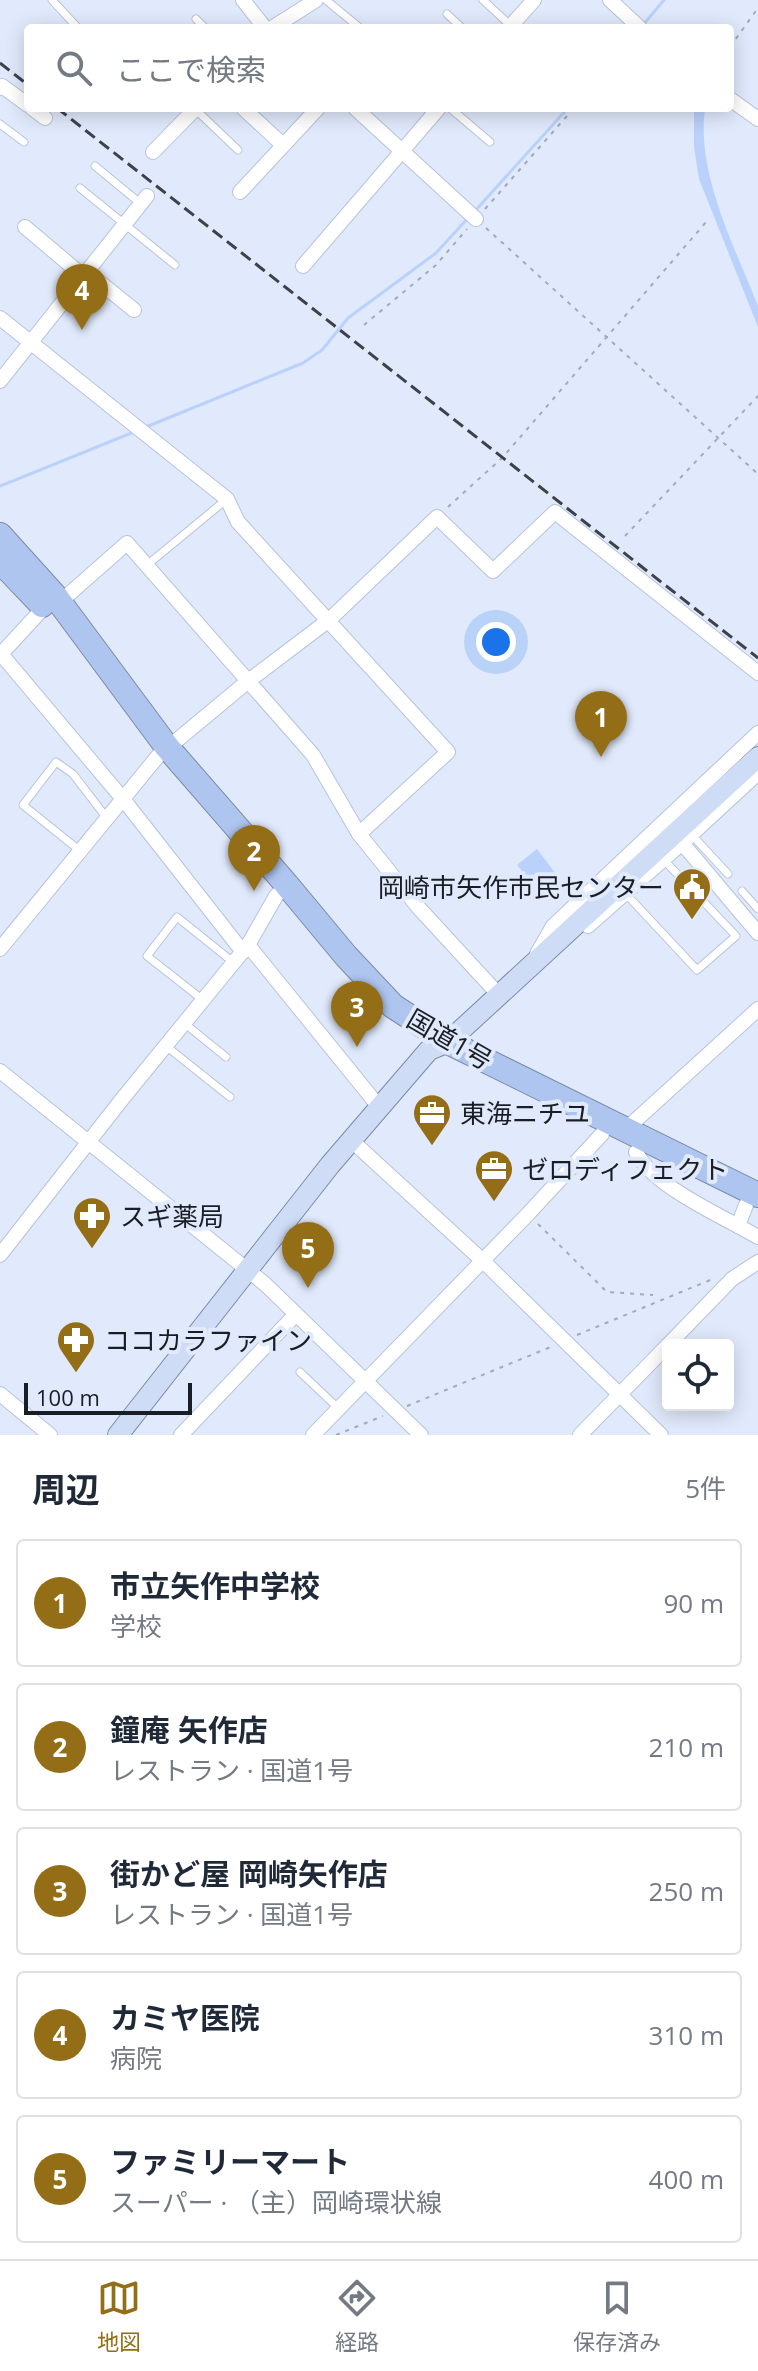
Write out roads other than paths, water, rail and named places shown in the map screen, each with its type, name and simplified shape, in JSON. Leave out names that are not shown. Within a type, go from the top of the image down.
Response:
[{"type":"highway","name":"国道1号","points":[[0,535],[162,752],[282,890],[337,970],[384,1018],[750,1209]]},
{"type":"highway","name":"国道1号","points":[[0,561],[53,602]]},
{"type":"main road","points":[[118,1435],[351,1140],[438,1046],[526,971],[758,757]]},
{"type":"street","points":[[243,0],[262,24]]},
{"type":"street","points":[[278,24],[316,0]]},
{"type":"street","points":[[513,24],[534,0]]},
{"type":"street","points":[[610,0],[636,24]]},
{"type":"street","points":[[0,88],[2,86],[24,102]]},
{"type":"street","points":[[734,102],[758,119]]},
{"type":"street","points":[[38,112],[45,118]]},
{"type":"street","points":[[153,152],[191,112]]},
{"type":"street","points":[[247,112],[283,145]]},
{"type":"street","points":[[240,192],[314,112]]},
{"type":"street","points":[[359,112],[476,219]]},
{"type":"street","points":[[303,266],[436,112]]},
{"type":"street","points":[[0,381],[144,200]]},
{"type":"street","points":[[25,227],[134,310]]},
{"type":"street","points":[[0,318],[227,499],[238,522],[448,752],[359,834]]},
{"type":"street","points":[[0,949],[162,752],[329,620],[437,517],[493,571],[555,512],[758,673]]},
{"type":"street","points":[[380,1108],[241,953],[123,799],[0,654],[53,602],[127,543],[313,755],[359,834],[427,917],[499,995]]},
{"type":"street","points":[[526,971],[553,926],[758,733]]},
{"type":"street","points":[[526,971],[564,947],[758,773]]},
{"type":"street","points":[[686,838],[758,933]]},
{"type":"street","points":[[0,1255],[241,953],[282,890]]},
{"type":"street","points":[[313,1435],[528,1214],[621,1139],[758,1009]]},
{"type":"street","points":[[0,1071],[248,1271],[421,1435]]},
{"type":"street","points":[[351,1140],[483,1261],[661,1435]]},
{"type":"street","points":[[750,1209],[758,1237]]},
{"type":"street","points":[[674,1339],[732,1279],[758,1262]]},
{"type":"street","points":[[181,1435],[295,1315]]},
{"type":"street","points":[[580,1435],[662,1351]]},
{"type":"street","points":[[0,1394],[50,1435]]},
{"type":"lane","points":[[52,0],[74,24]]},
{"type":"lane","points":[[326,0],[355,24]]},
{"type":"lane","points":[[483,0],[507,24]]},
{"type":"lane","points":[[447,14],[458,24]]},
{"type":"lane","points":[[196,19],[201,24]]},
{"type":"lane","points":[[199,112],[238,150]]},
{"type":"lane","points":[[455,112],[490,142]]},
{"type":"lane","points":[[0,124],[24,142]]},
{"type":"lane","points":[[95,166],[144,200]]},
{"type":"lane","points":[[80,188],[175,265]]},
{"type":"lane","points":[[147,565],[227,499]]},
{"type":"lane","points":[[79,850],[23,805],[56,762],[73,774],[107,819]]},
{"type":"lane","points":[[686,838],[728,874]]},
{"type":"lane","points":[[626,894],[697,970],[736,936],[663,859]]},
{"type":"lane","points":[[742,891],[758,909]]},
{"type":"lane","points":[[203,1000],[147,956],[177,917],[241,953]]},
{"type":"lane","points":[[184,1023],[226,1057]]},
{"type":"lane","points":[[166,1046],[230,1097]]},
{"type":"lane","points":[[300,1372],[339,1409]]},
{"type":"water","points":[[694,112],[705,112],[706,158],[711,183],[758,306],[758,327],[699,179],[694,147]]},
{"type":"water","points":[[537,849],[562,882],[542,897],[517,865]]},
{"type":"waterway","points":[[644,24],[664,0]]},
{"type":"waterway","points":[[474,212],[564,112]]},
{"type":"waterway","points":[[146,427],[303,363],[322,350],[348,318],[436,253],[468,218]]},
{"type":"waterway","points":[[0,486],[134,432]]},
{"type":"railway","points":[[0,63],[24,82]]},
{"type":"railway","points":[[62,112],[758,658]]},
{"type":"place","name":"カミヤ医院","points":[[82,330]]},
{"type":"place","name":"市立矢作中学校","points":[[601,757]]},
{"type":"place","name":"鐘庵 矢作店","points":[[254,891]]},
{"type":"place","name":"岡崎市矢作市民センター","points":[[692,921]]},
{"type":"place","name":"街かど屋 岡崎矢作店","points":[[357,1047]]},
{"type":"place","name":"東海ニチユ","points":[[432,1147]]},
{"type":"place","name":"ゼロディフェクト","points":[[494,1203]]},
{"type":"place","name":"スギ薬局","points":[[92,1250]]},
{"type":"place","name":"ファミリーマート","points":[[308,1288]]},
{"type":"place","name":"ココカラファイン","points":[[76,1374]]}]
